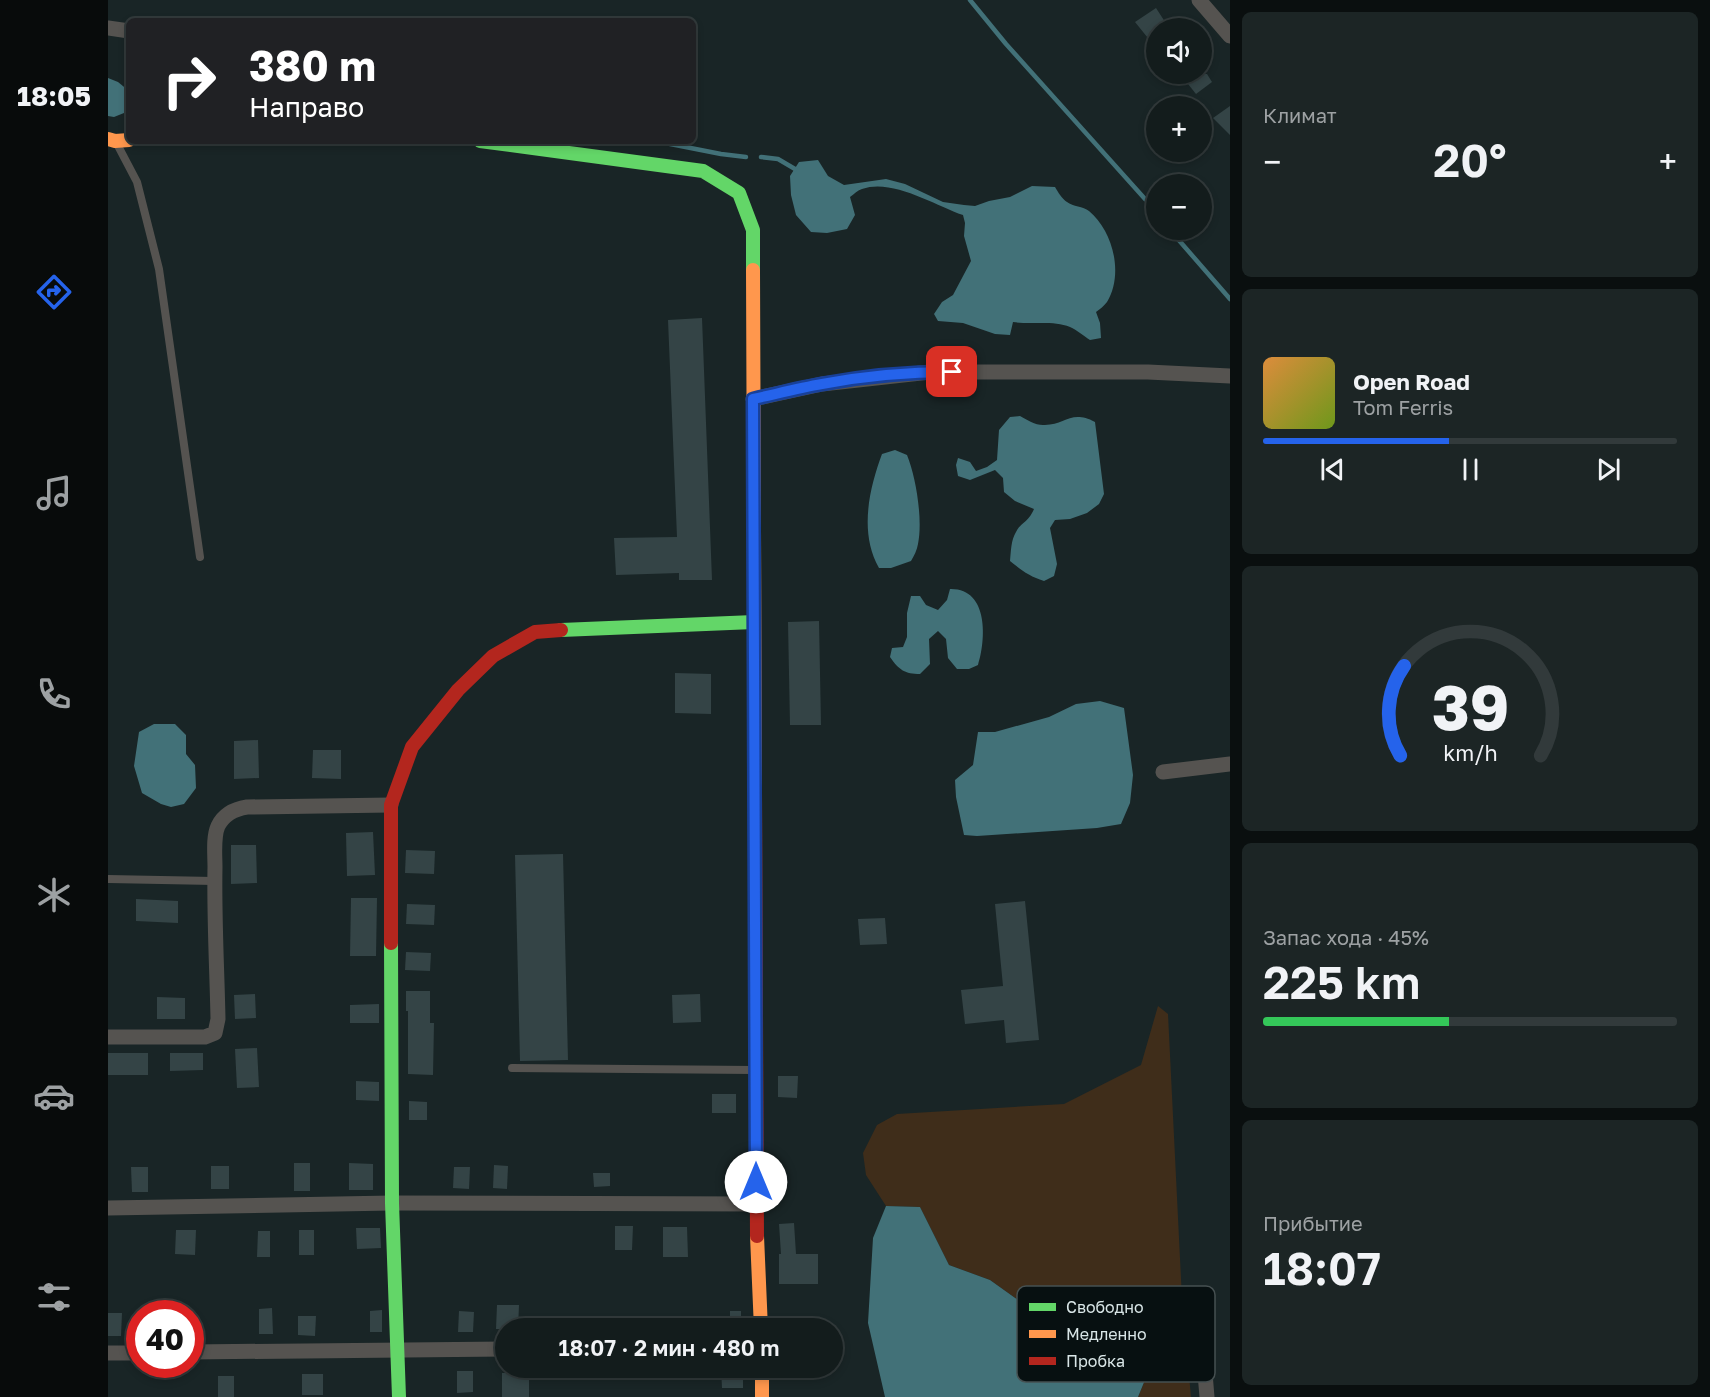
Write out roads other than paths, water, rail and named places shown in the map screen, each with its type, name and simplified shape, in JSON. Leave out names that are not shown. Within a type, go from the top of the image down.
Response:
[{"type":"street","points":[[1199,0],[1230,36]]},
{"type":"street","points":[[108,28],[126,31]]},
{"type":"street","points":[[502,144],[703,171],[739,193],[753,231],[756,1204],[761,1318]]},
{"type":"street","points":[[753,399],[822,384],[868,377],[930,372],[1137,372],[1230,376]]},
{"type":"street","points":[[399,1397],[392,1203],[391,805],[412,747],[458,690],[493,656],[535,632],[754,622]]},
{"type":"street","points":[[1163,772],[1230,764]]},
{"type":"street","points":[[108,1037],[205,1037],[214,1033],[218,1019],[214,881],[217,828],[225,816],[236,808],[247,807],[391,805]]},
{"type":"street","points":[[108,1208],[392,1203],[756,1204]]},
{"type":"street","points":[[204,1353],[495,1349]]},
{"type":"street","points":[[108,1353],[126,1353]]},
{"type":"street","points":[[762,1378],[762,1397]]},
{"type":"street","points":[[1206,1382],[1207,1397]]},
{"type":"lane","points":[[117,140],[137,182],[159,269],[200,557]]},
{"type":"lane","points":[[108,879],[214,881]]},
{"type":"lane","points":[[512,1068],[756,1070]]},
{"type":"water","points":[[108,78],[126,89],[126,112],[114,117],[108,116]]},
{"type":"water","points":[[818,160],[828,176],[844,185],[886,179],[905,184],[943,202],[964,205],[975,206],[1010,197],[1032,186],[1055,187],[1067,202],[1089,211],[1110,241],[1115,279],[1107,302],[1096,312],[1100,323],[1101,338],[1090,340],[1073,328],[1057,324],[1013,322],[1010,335],[995,334],[963,323],[938,321],[934,314],[942,302],[953,295],[971,261],[964,236],[963,215],[913,194],[886,187],[874,187],[860,190],[850,197],[855,215],[847,229],[827,233],[811,232],[796,215],[791,195],[790,176],[799,162]]},
{"type":"water","points":[[1020,416],[1040,425],[1051,425],[1079,417],[1095,422],[1104,494],[1099,504],[1087,513],[1070,519],[1055,520],[1050,528],[1057,564],[1054,576],[1044,581],[1026,573],[1010,561],[1014,535],[1034,509],[1015,501],[1004,492],[1003,478],[995,470],[970,480],[958,476],[956,465],[958,458],[970,462],[976,471],[997,460],[999,430],[1010,417]]},
{"type":"water","points":[[895,450],[907,455],[910,464],[918,499],[919,534],[917,548],[911,561],[891,568],[879,568],[869,540],[870,496],[882,454]]},
{"type":"water","points":[[950,589],[963,591],[972,597],[978,606],[983,630],[978,665],[969,669],[957,669],[948,658],[946,639],[938,631],[929,639],[930,664],[920,674],[903,670],[890,657],[892,648],[903,647],[907,637],[907,613],[911,596],[920,596],[926,605],[938,610],[947,600]]},
{"type":"water","points":[[1100,701],[1124,708],[1133,775],[1130,803],[1121,824],[1097,828],[964,835],[955,780],[973,765],[978,732],[995,732],[1049,717],[1076,704]]},
{"type":"water","points":[[154,724],[175,724],[186,735],[186,754],[195,765],[196,788],[184,804],[171,807],[142,793],[134,766],[139,732]]},
{"type":"water","points":[[886,1206],[920,1207],[949,1265],[990,1280],[1017,1299],[1017,1382],[1144,1382],[1138,1397],[885,1397],[868,1323],[873,1238]]},
{"type":"waterway","points":[[970,0],[1006,44],[1145,199]]},
{"type":"waterway","points":[[670,144],[746,157]]},
{"type":"waterway","points":[[761,157],[778,159],[795,169]]},
{"type":"waterway","points":[[1179,240],[1230,299]]}]
